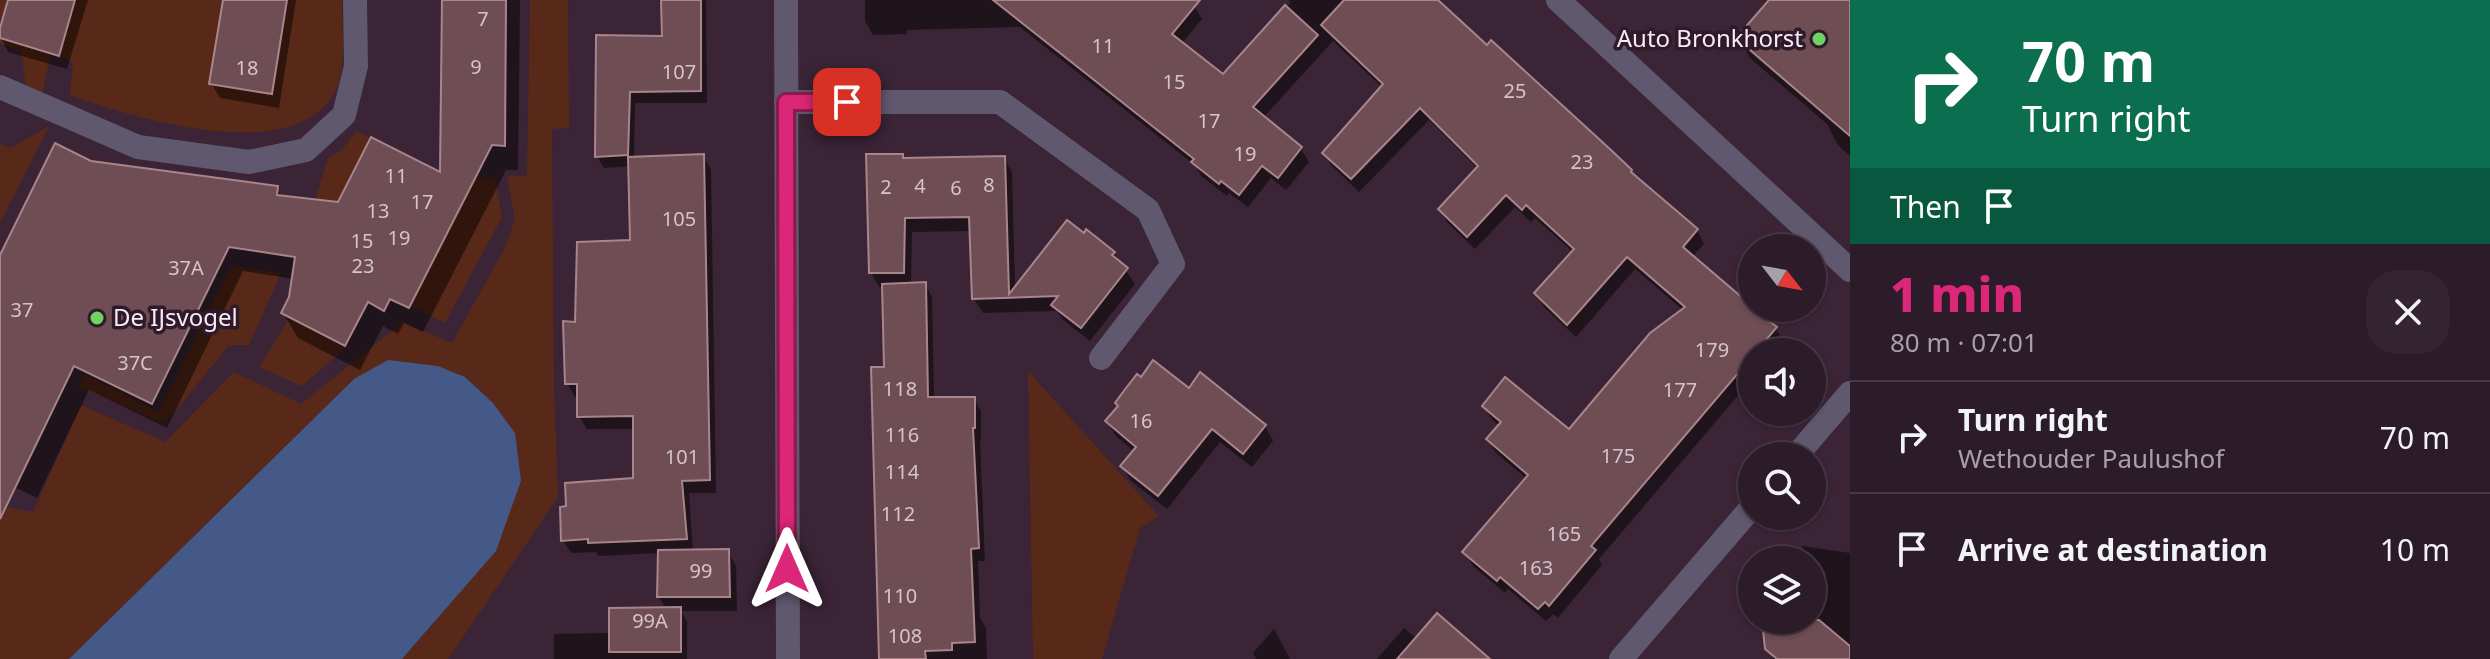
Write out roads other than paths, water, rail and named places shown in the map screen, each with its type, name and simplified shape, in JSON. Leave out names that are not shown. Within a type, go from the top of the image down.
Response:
[{"type":"street","points":[[0,87],[138,147],[249,162],[306,150],[344,115],[356,66],[355,0]]},
{"type":"street","points":[[786,0],[788,659]]},
{"type":"street","points":[[1558,0],[1850,270]]},
{"type":"street","points":[[786,102],[1000,102],[1148,210],[1173,264],[1101,358]]},
{"type":"street","points":[[1808,442],[1850,393]]},
{"type":"street","points":[[1621,659],[1738,523]]},
{"type":"water","points":[[388,360],[438,366],[465,377],[493,403],[515,433],[521,481],[496,551],[402,659],[69,659],[354,379]]},
{"type":"place","name":"Auto Bronkhorst","points":[[1819,39]]},
{"type":"place","name":"De IJsvogel","points":[[97,318]]}]
